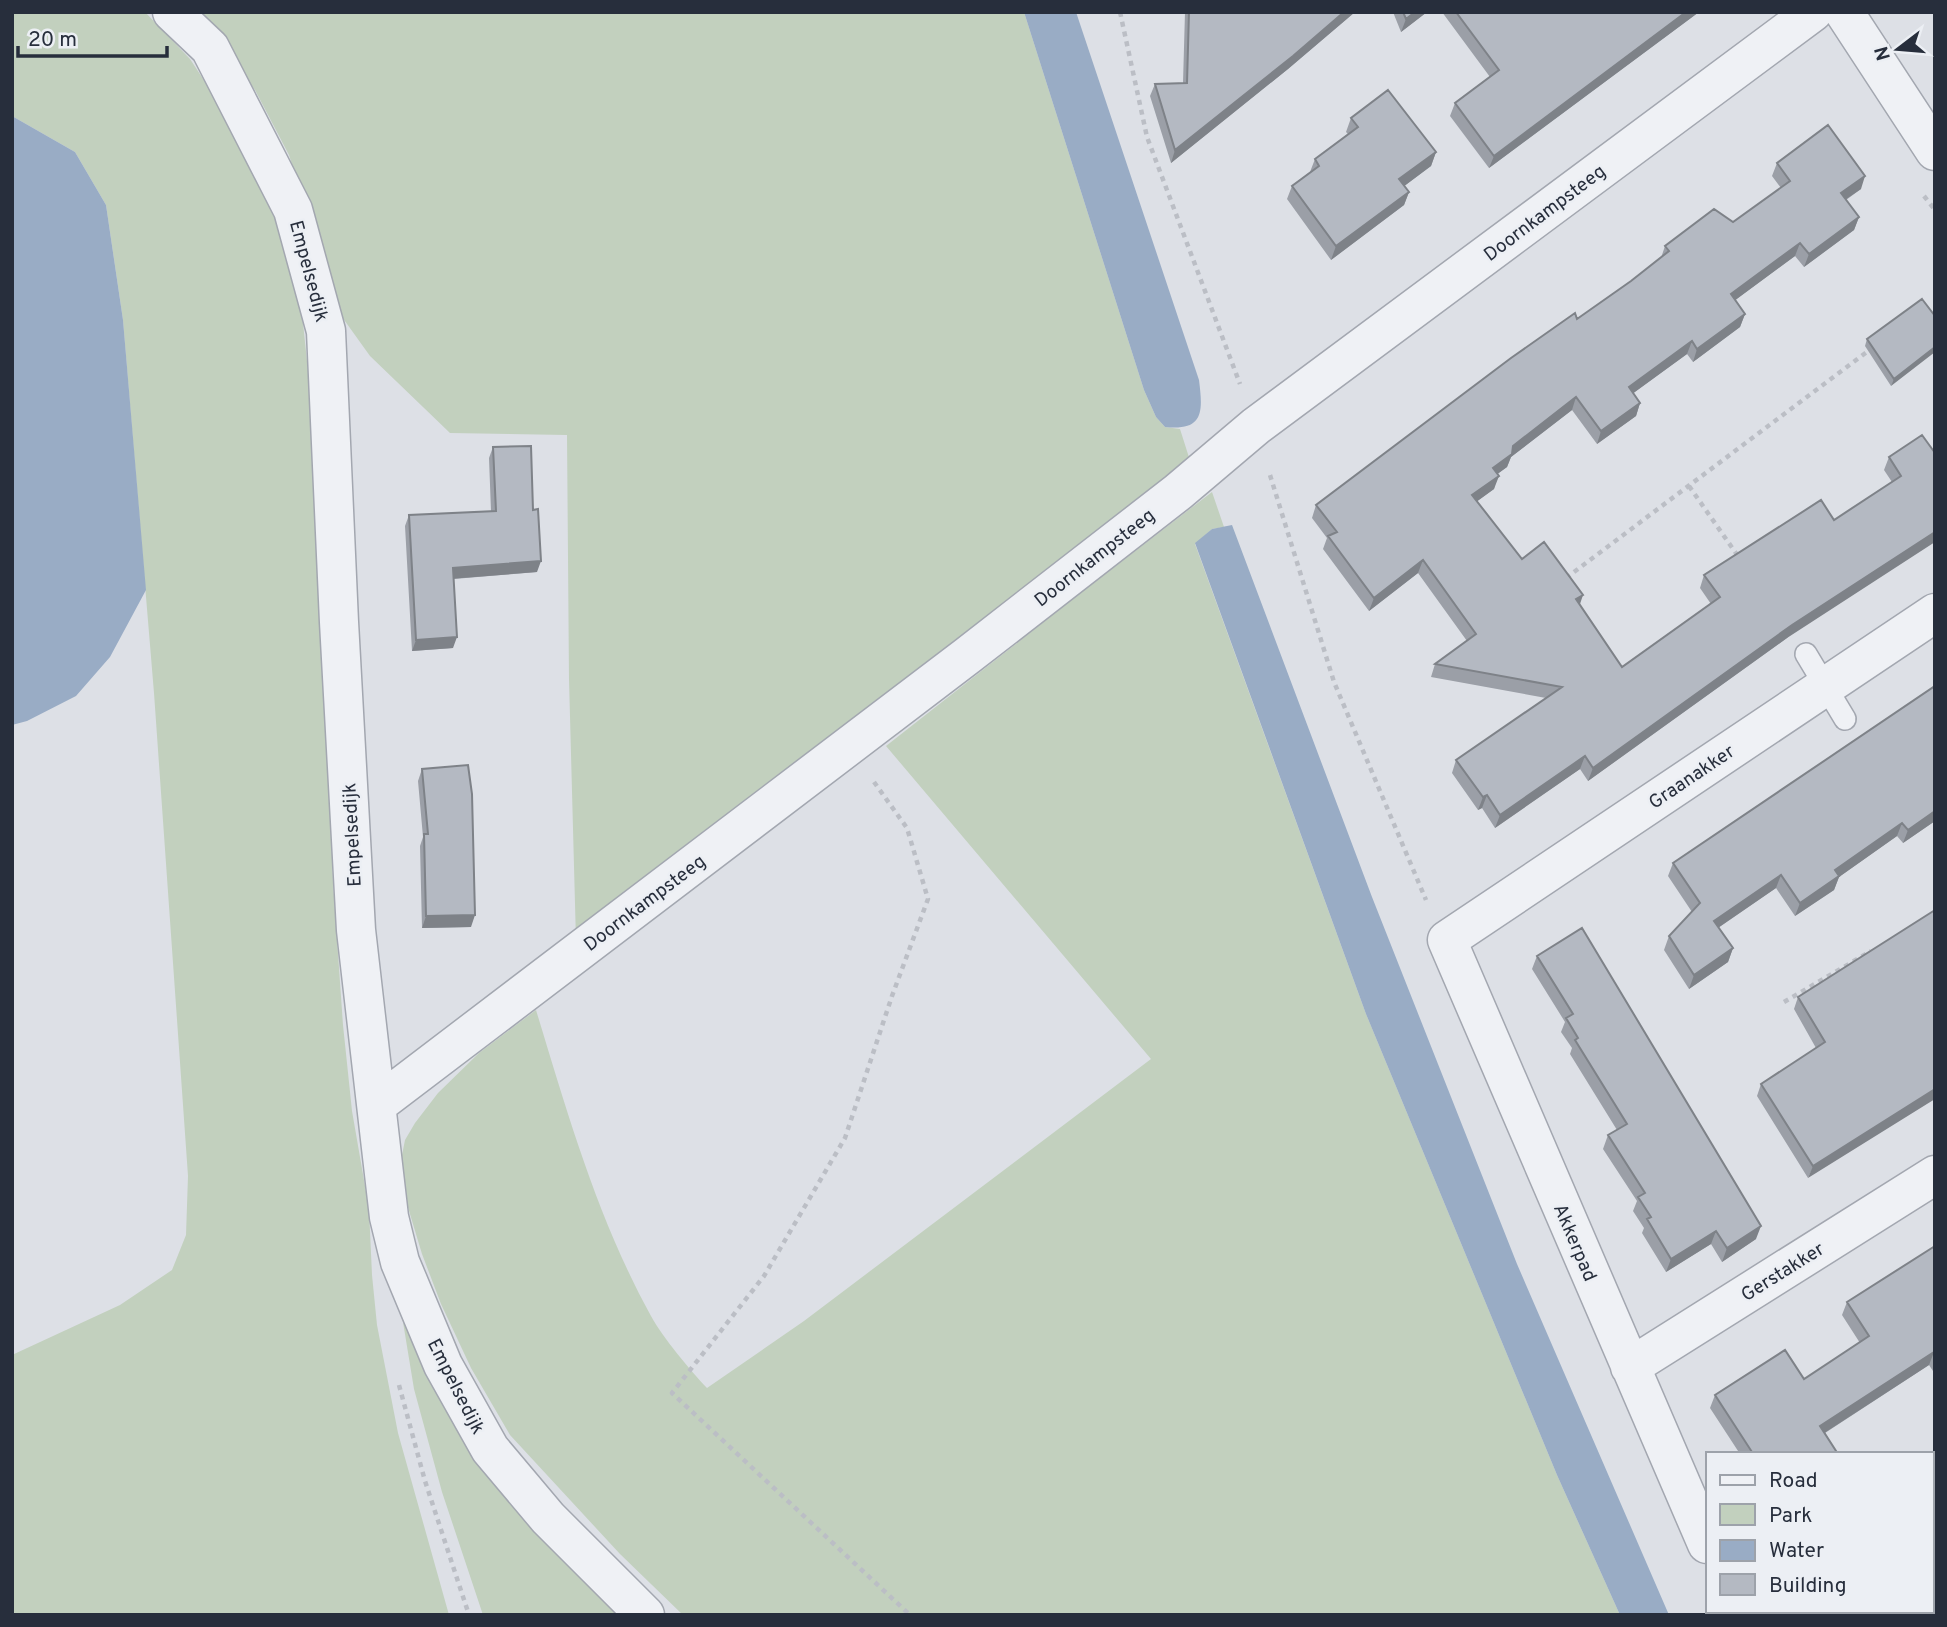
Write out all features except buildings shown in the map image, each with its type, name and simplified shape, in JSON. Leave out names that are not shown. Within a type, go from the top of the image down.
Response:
[{"type":"street","name":"Empelsedijk","points":[[172,12],[210,48],[293,210],[326,331],[356,930],[389,1217],[400,1262],[443,1365],[490,1449],[548,1518],[645,1615]]},
{"type":"street","name":"Doornkampsteeg","points":[[378,1104],[1178,492],[1256,426],[1813,12]]},
{"type":"street","points":[[1844,12],[1935,151]]},
{"type":"street","name":"Graanakker","points":[[1447,940],[1815,670],[1935,612]]},
{"type":"street","name":"Akkerpad","points":[[1447,940],[1706,1542]]},
{"type":"street","name":"Gerstakker","points":[[1630,1367],[1935,1175]]},
{"type":"lane","points":[[1815,670],[1845,719]]},
{"type":"path","points":[[1120,12],[1147,137],[1256,426]]},
{"type":"path","points":[[1563,580],[1878,343]]},
{"type":"path","points":[[1689,486],[1744,565]]},
{"type":"path","points":[[1277,497],[1334,682],[1429,907],[1447,940]]},
{"type":"path","points":[[848,746],[907,828],[928,899],[892,996],[845,1138],[764,1276],[672,1393],[910,1615]]},
{"type":"path","points":[[1784,1002],[1874,949]]},
{"type":"path","points":[[399,1383],[425,1481],[469,1615]]},
{"type":"green space","points":[[12,12],[145,12],[190,59],[240,135],[268,194],[286,250],[303,323],[317,456],[333,882],[343,1025],[352,1111],[369,1209],[377,1325],[398,1433],[449,1615],[12,1615],[12,1355],[120,1305],[172,1270],[186,1235],[188,1176],[154,693],[123,320],[106,205],[75,152],[12,116]]},
{"type":"green space","points":[[194,12],[1024,12],[1144,390],[1156,417],[1165,427],[1180,429],[1193,470],[576,941],[569,679],[567,435],[450,433],[370,356],[332,303],[313,229],[289,155],[255,90]]},
{"type":"green space","points":[[1212,492],[1224,527],[1212,529],[1195,544],[1366,1014],[1557,1475],[1620,1615],[683,1615],[620,1554],[510,1435],[471,1368],[441,1304],[422,1254],[401,1184],[401,1160],[405,1140],[438,1093],[479,1053],[536,1010],[586,1166],[632,1280],[656,1325],[707,1388],[804,1321],[1151,1059],[886,746]]},
{"type":"green space","points":[[403,1322],[456,1424],[624,1615],[483,1615],[442,1492],[414,1389]]},
{"type":"water","points":[[1024,12],[1076,12],[1199,380],[1200,410],[1194,422],[1187,426],[1165,427],[1156,417],[1144,390]]},
{"type":"water","points":[[12,116],[75,152],[106,205],[123,320],[146,590],[110,657],[76,696],[27,721],[12,725]]},
{"type":"water","points":[[1232,525],[1372,897],[1517,1264],[1669,1615],[1620,1615],[1557,1475],[1366,1014],[1195,543],[1212,529]]}]
